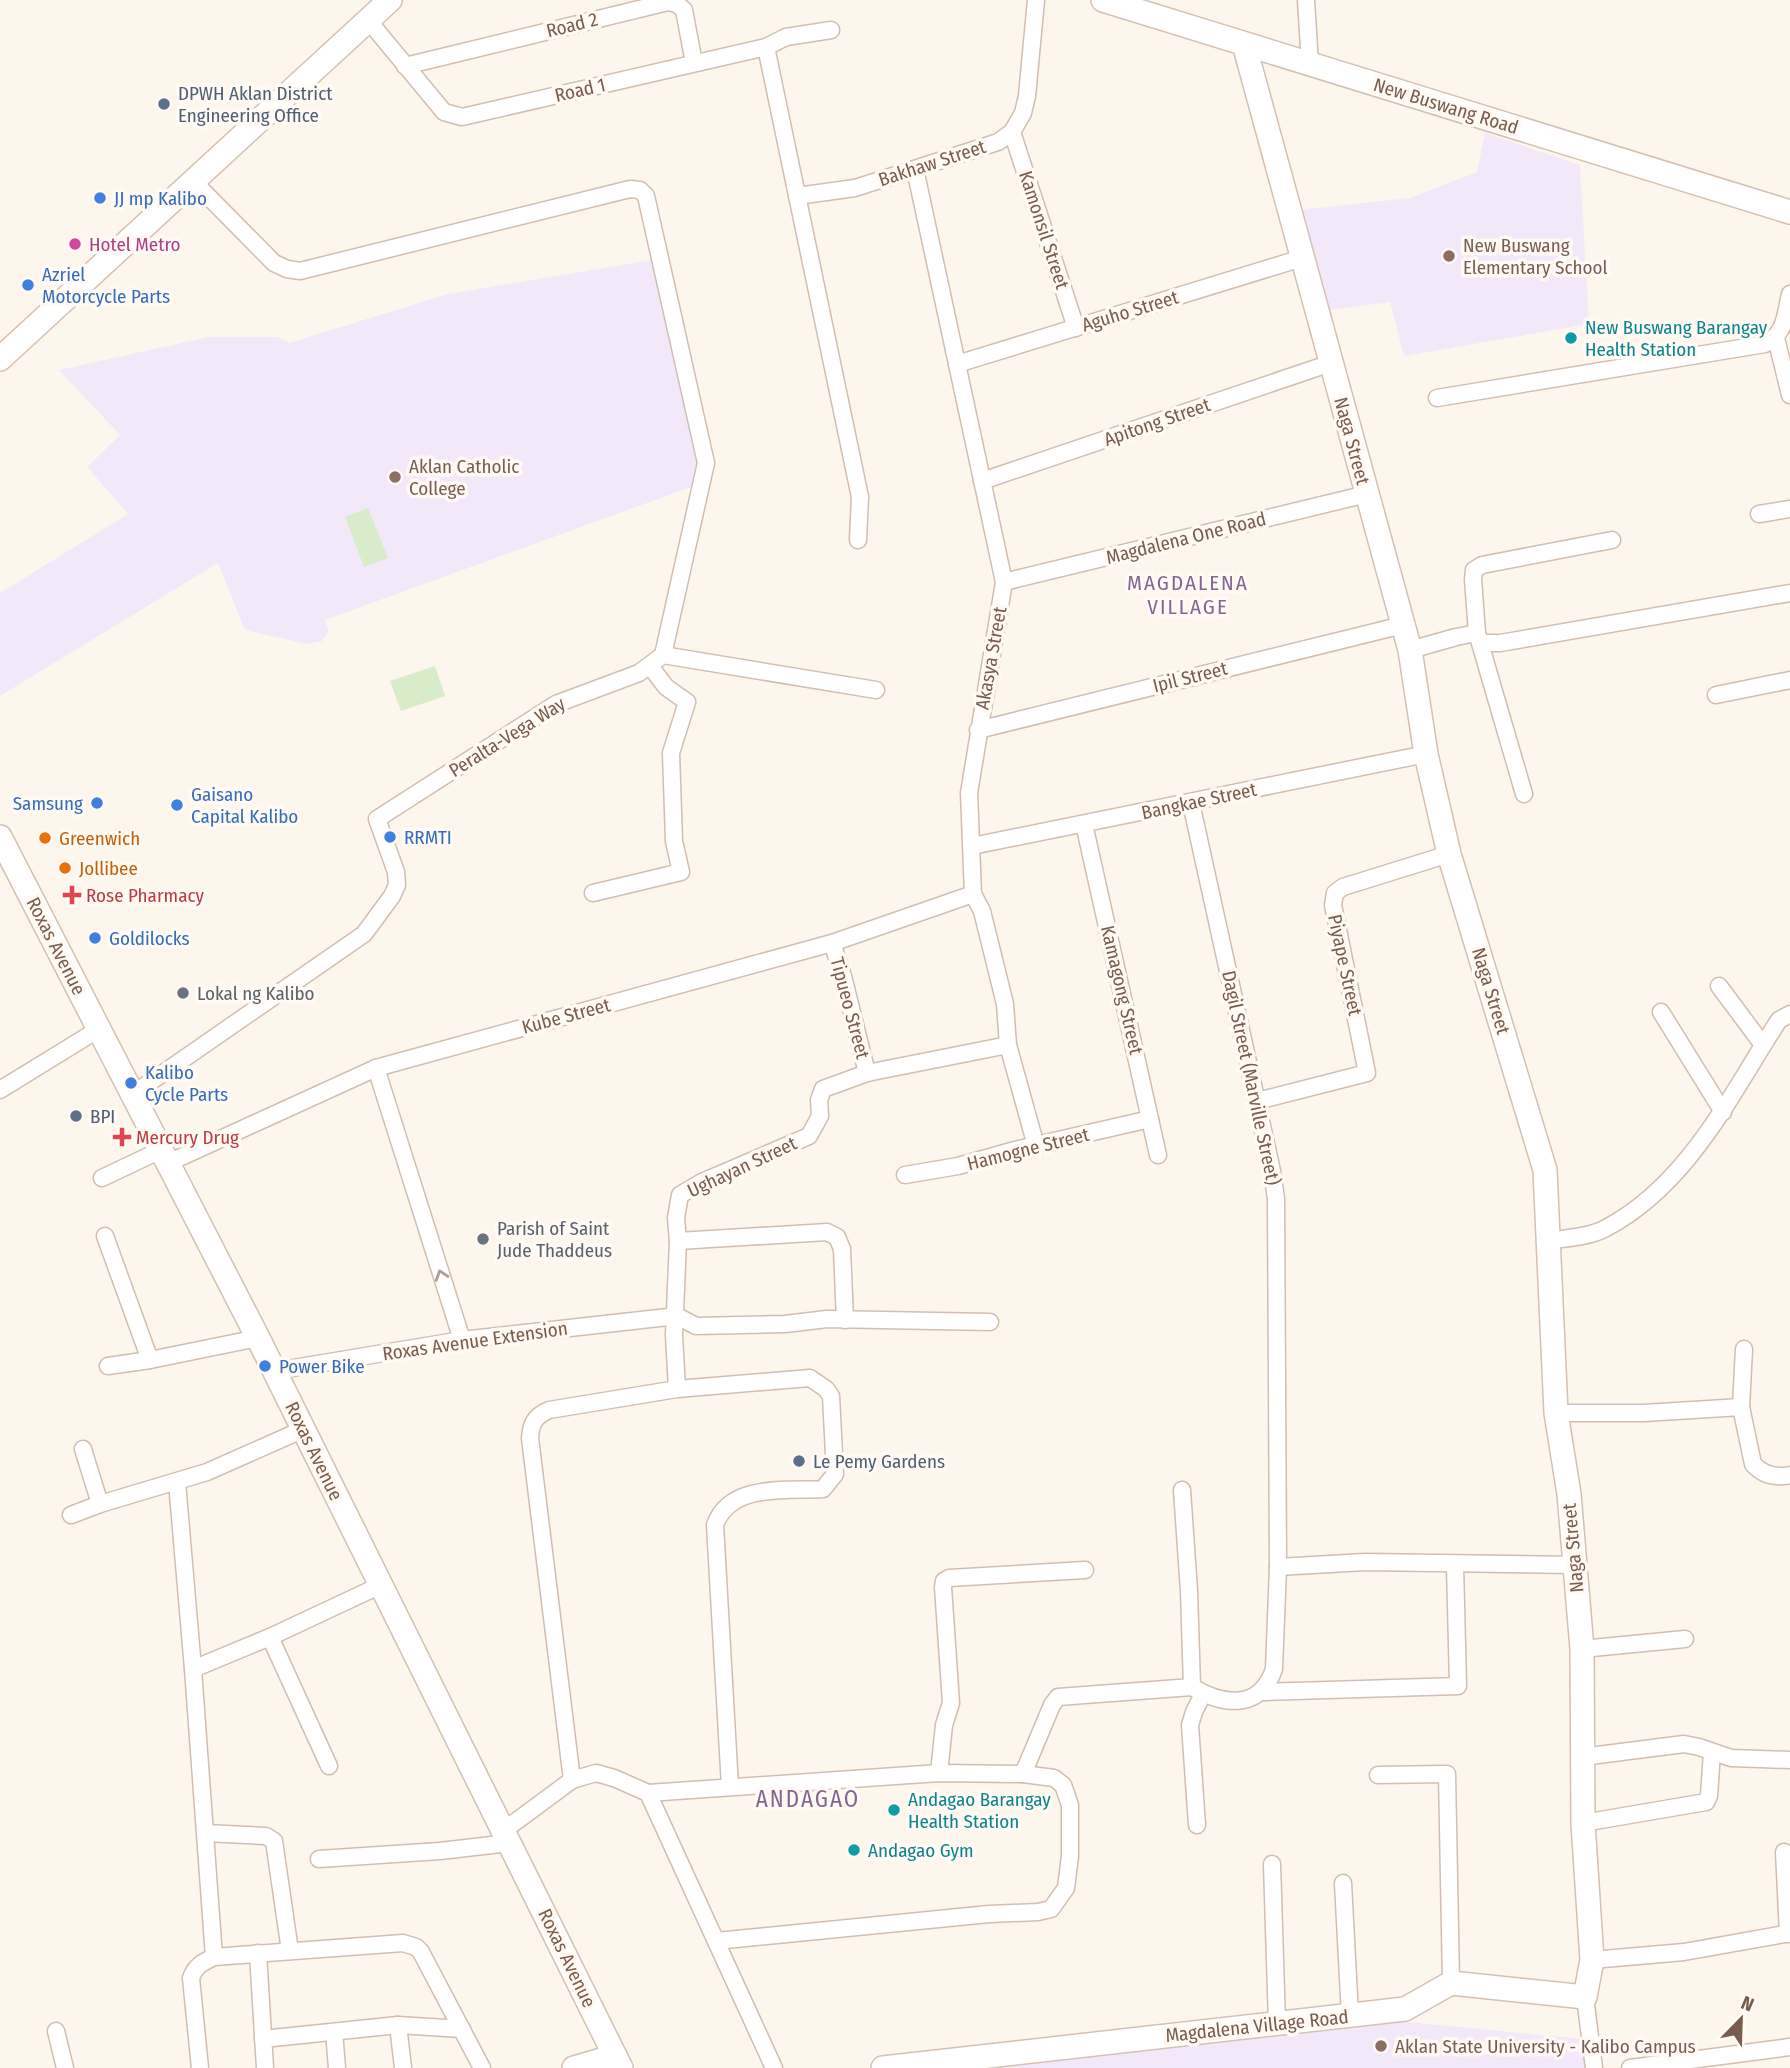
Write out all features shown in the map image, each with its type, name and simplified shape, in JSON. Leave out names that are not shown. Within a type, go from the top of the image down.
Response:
[{"type":"street","points":[[0,359],[390,0]]},
{"type":"street","points":[[1012,132],[1023,113],[1027,96],[1036,0]]},
{"type":"street","points":[[1306,0],[1310,64]]},
{"type":"street","name":"Road 2","points":[[405,66],[668,2],[677,4],[684,10],[694,63]]},
{"type":"street","name":"New Buswang Road","points":[[1115,2],[1790,212]]},
{"type":"street","name":"Road 1","points":[[368,20],[444,111],[462,117],[766,47],[786,37],[831,30]]},
{"type":"street","name":"Naga Street","points":[[1244,44],[1410,650],[1426,754],[1449,854],[1545,1170],[1556,1413],[1569,1494],[1582,1649],[1583,1823],[1592,1960]]},
{"type":"street","points":[[766,47],[860,497],[858,540]]},
{"type":"street","name":"Bakhaw Street","points":[[797,196],[855,188],[999,142],[1012,132]]},
{"type":"street","name":"Kamonsil Street","points":[[1012,132],[1076,328]]},
{"type":"street","name":"Akasya Street","points":[[915,169],[1004,582],[969,793],[973,894],[982,911],[1005,1004],[1008,1045],[1036,1146]]},
{"type":"street","points":[[193,181],[274,263],[300,271],[630,189],[640,190],[646,196],[706,463],[657,661],[666,687],[687,702],[671,753],[674,841],[681,872],[593,893]]},
{"type":"street","name":"Aguho Street","points":[[957,365],[1302,258]]},
{"type":"street","points":[[1437,398],[1765,344],[1776,338],[1781,330],[1790,293]]},
{"type":"street","points":[[1776,338],[1790,395]]},
{"type":"street","name":"Apitong Street","points":[[982,481],[1331,363]]},
{"type":"street","name":"Magdalena One Road","points":[[1004,582],[1367,494]]},
{"type":"street","points":[[1759,514],[1790,509]]},
{"type":"street","points":[[1524,794],[1480,638],[1474,570],[1482,565],[1612,540]]},
{"type":"street","points":[[1410,650],[1456,637],[1480,638],[1500,643],[1790,593]]},
{"type":"street","name":"Ipil Street","points":[[978,730],[1403,625]]},
{"type":"street","points":[[657,661],[876,690]]},
{"type":"street","name":"Peralta-Vega Way","points":[[133,1094],[364,934],[397,885],[396,872],[377,820],[556,704],[639,673],[657,661]]},
{"type":"street","points":[[1716,695],[1790,680]]},
{"type":"street","name":"Bangkae Street","points":[[972,846],[1426,754]]},
{"type":"street","name":"Dagil Street (Marville Street)","points":[[1191,803],[1276,1199],[1278,1567],[1274,1669],[1263,1692]]},
{"type":"street","name":"Kamagong Street","points":[[1084,824],[1158,1155]]},
{"type":"street","name":"Roxas Avenue","points":[[0,837],[275,1371],[618,2062]]},
{"type":"street","name":"Piyape Street","points":[[1257,1101],[1367,1073],[1332,905],[1335,893],[1343,887],[1449,854]]},
{"type":"street","name":"Kube Street","points":[[102,1178],[165,1156],[376,1068],[832,943],[973,894]]},
{"type":"street","name":"Tipueo Street","points":[[832,943],[844,976],[867,1073]]},
{"type":"street","points":[[1719,986],[1763,1045]]},
{"type":"street","points":[[1661,1012],[1723,1112]]},
{"type":"street","points":[[1548,1241],[1604,1230],[1638,1207],[1681,1167],[1723,1112],[1779,1020],[1790,1014]]},
{"type":"street","points":[[0,1090],[99,1029]]},
{"type":"street","name":"Ughayan Street","points":[[677,1389],[674,1335],[677,1316],[676,1218],[680,1195],[702,1182],[810,1136],[820,1116],[819,1100],[823,1089],[867,1073],[1008,1045]]},
{"type":"street","points":[[376,1068],[462,1340]]},
{"type":"street","name":"Hamogne Street","points":[[905,1175],[958,1166],[1150,1119]]},
{"type":"street","points":[[678,1241],[827,1232],[838,1237],[842,1249],[845,1320]]},
{"type":"street","points":[[105,1236],[150,1360]]},
{"type":"street","points":[[677,1316],[696,1326],[785,1324],[827,1319],[990,1322]]},
{"type":"street","name":"Roxas Avenue Extension","points":[[275,1371],[462,1340],[677,1316]]},
{"type":"street","points":[[108,1366],[258,1338]]},
{"type":"street","points":[[1744,1349],[1741,1407],[1753,1464],[1768,1474],[1781,1477],[1790,1475]]},
{"type":"street","points":[[572,1780],[531,1429],[533,1420],[549,1410],[677,1389],[810,1378],[827,1389],[831,1396],[835,1474],[830,1483],[823,1489],[746,1495],[728,1504],[715,1525],[730,1787]]},
{"type":"street","points":[[1556,1413],[1644,1413],[1741,1407]]},
{"type":"street","points":[[71,1515],[207,1472],[304,1429]]},
{"type":"street","points":[[83,1449],[100,1504]]},
{"type":"street","points":[[177,1482],[214,1957]]},
{"type":"street","points":[[1182,1490],[1197,1690],[1190,1725],[1197,1825]]},
{"type":"street","points":[[1278,1567],[1365,1562],[1455,1565],[1574,1564]]},
{"type":"street","points":[[1023,1774],[1052,1705],[1058,1698],[1197,1690],[1240,1701],[1263,1692],[1458,1686],[1455,1565]]},
{"type":"street","points":[[939,1773],[944,1725],[951,1703],[944,1581],[948,1578],[1085,1570]]},
{"type":"street","points":[[193,1669],[270,1637],[381,1585]]},
{"type":"street","points":[[270,1637],[329,1766]]},
{"type":"street","points":[[1582,1649],[1685,1639]]},
{"type":"street","points":[[1582,1758],[1684,1744],[1740,1759],[1790,1760]]},
{"type":"street","points":[[1583,1823],[1706,1802],[1709,1796],[1712,1752]]},
{"type":"street","points":[[319,1859],[440,1851],[506,1837],[572,1780],[596,1773],[614,1778],[648,1794],[939,1773],[1023,1774],[1054,1778],[1063,1785],[1070,1805],[1070,1856],[1066,1888],[1051,1909],[716,1941]]},
{"type":"street","points":[[1378,1775],[1447,1774],[1451,1983],[1585,1997]]},
{"type":"street","points":[[648,1794],[774,2068]]},
{"type":"street","points":[[206,1833],[266,1836],[274,1841],[290,1951]]},
{"type":"street","points":[[1594,2068],[1585,1997],[1592,1960],[1684,1952],[1789,1933],[1784,1852]]},
{"type":"street","points":[[1272,1864],[1277,2024]]},
{"type":"street","points":[[1343,1883],[1350,2015]]},
{"type":"street","points":[[200,2068],[191,1978],[197,1966],[214,1957],[402,1943],[416,1947],[421,1952],[482,2068]]},
{"type":"street","points":[[258,1953],[265,2068]]},
{"type":"street","name":"Magdalena Village Road","points":[[883,2068],[1405,2010],[1451,1983]]},
{"type":"street","points":[[263,2039],[398,2025],[462,2029]]},
{"type":"street","points":[[398,2025],[403,2068]]},
{"type":"street","points":[[56,2031],[65,2068]]},
{"type":"street","points":[[334,2032],[337,2068]]},
{"type":"street","points":[[1630,2068],[1790,2047]]},
{"type":"street","points":[[575,2068],[618,2062]]},
{"type":"shaded area","name":"New Buswang Elementary School","points":[[1485,133],[1580,165],[1589,324],[1404,356],[1390,302],[1329,310],[1299,210],[1410,198],[1477,172]]},
{"type":"shaded area","name":"Aklan Catholic College","points":[[651,260],[698,464],[691,487],[325,620],[329,631],[322,641],[306,644],[245,630],[218,563],[0,696],[0,593],[128,514],[87,467],[120,435],[59,370],[209,337],[277,337],[289,343],[448,294]]},
{"type":"shaded area","name":"Aklan State University - Kalibo Campus","points":[[1398,2021],[1584,2039],[1588,2068],[1004,2068],[1367,2022]]},
{"type":"green space","points":[[368,508],[388,558],[364,567],[345,517]]},
{"type":"green space","points":[[435,666],[445,696],[401,711],[390,681]]},
{"type":"place","name":"DPWH Aklan District Engineering Office","points":[[164,104]]},
{"type":"place","name":"JJ mp Kalibo","points":[[100,198]]},
{"type":"place","name":"Hotel Metro","points":[[75,244]]},
{"type":"place","name":"New Buswang Elementary School","points":[[1449,256]]},
{"type":"place","name":"Azriel Motorcycle Parts","points":[[28,285]]},
{"type":"place","name":"New Buswang Barangay Health Station","points":[[1571,338]]},
{"type":"place","name":"Aklan Catholic College","points":[[395,477]]},
{"type":"place","name":"Samsung","points":[[97,803]]},
{"type":"place","name":"Gaisano Capital Kalibo","points":[[177,805]]},
{"type":"place","name":"RRMTI","points":[[390,837]]},
{"type":"place","name":"Greenwich","points":[[45,838]]},
{"type":"place","name":"Jollibee","points":[[65,868]]},
{"type":"place","name":"Rose Pharmacy","points":[[72,895]]},
{"type":"place","name":"Goldilocks","points":[[95,938]]},
{"type":"place","name":"Lokal ng Kalibo","points":[[183,993]]},
{"type":"place","name":"Kalibo Cycle Parts","points":[[131,1083]]},
{"type":"place","name":"BPI","points":[[76,1116]]},
{"type":"place","name":"Mercury Drug","points":[[122,1137]]},
{"type":"place","name":"Parish of Saint Jude Thaddeus","points":[[483,1239]]},
{"type":"place","name":"Power Bike","points":[[265,1366]]},
{"type":"place","name":"Le Pemy Gardens","points":[[799,1461]]},
{"type":"place","name":"Andagao Barangay Health Station","points":[[894,1810]]},
{"type":"place","name":"Andagao Gym","points":[[854,1850]]},
{"type":"place","name":"Aklan State University - Kalibo Campus","points":[[1381,2046]]},
{"type":"district","name":"MAGDALENA VILLAGE","points":[[1188,595]]},
{"type":"district","name":"ANDAGAO","points":[[808,1799]]}]
